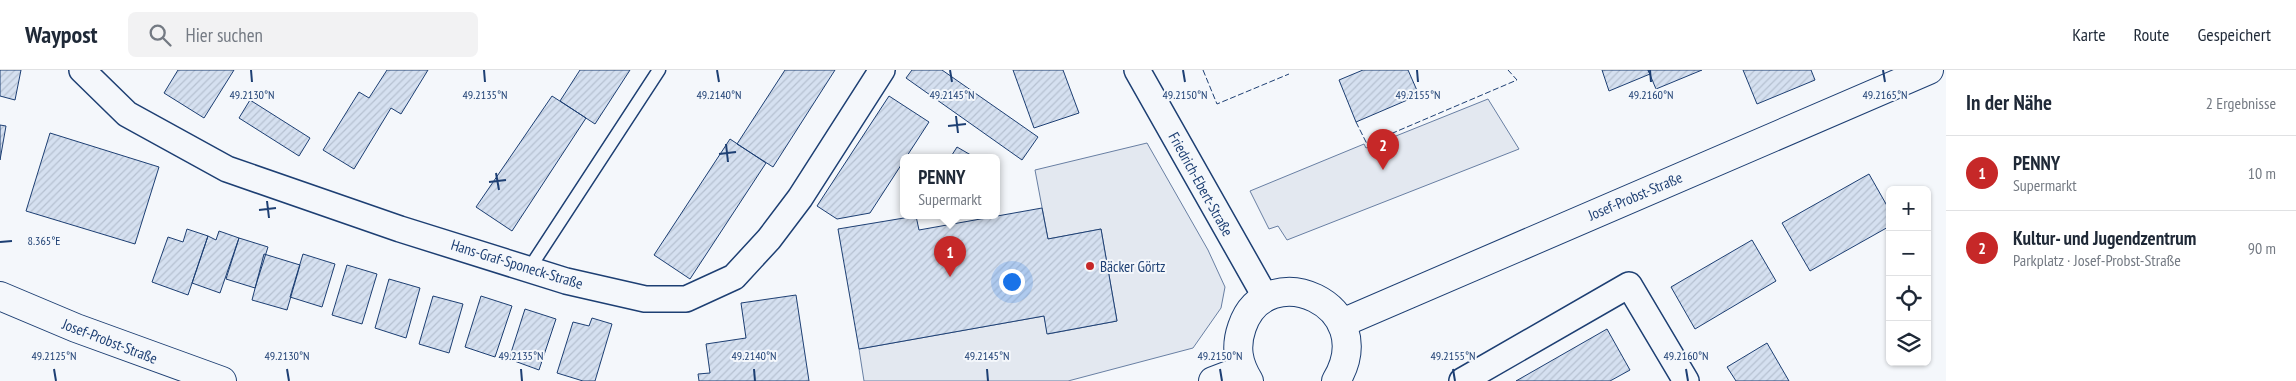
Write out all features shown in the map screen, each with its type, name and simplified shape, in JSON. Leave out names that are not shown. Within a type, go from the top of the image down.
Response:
[{"type":"main road","name":"Josef-Probst-Straße","points":[[1342,323],[1929,70]]},
{"type":"main road","points":[[1213,381],[1246,376],[1237,354],[1238,338],[1243,322],[1253,308],[1266,298],[1282,292],[1301,292],[1318,297],[1332,308],[1342,323],[1347,338],[1348,354],[1343,370],[1336,381]]},
{"type":"main road","name":"Josef-Probst-Straße","points":[[0,296],[76,328],[222,381]]},
{"type":"street","name":"Hans-Graf-Sponeck-Straße","points":[[82,70],[127,114],[227,169],[400,229],[566,281],[645,299],[686,299],[734,277],[768,239],[800,198],[882,70]]},
{"type":"street","name":"Friedrich-Ebert-Straße","points":[[1137,70],[1266,298]]},
{"type":"street","points":[[1462,381],[1629,285],[1686,381]]},
{"type":"lane","points":[[529,269],[659,70]]},
{"type":"shaded area","points":[[1488,99],[1519,149],[1287,240],[1278,226],[1269,229],[1250,191],[1364,144],[1366,148]]},
{"type":"shaded area","points":[[1147,143],[1208,250],[1225,287],[1221,308],[1193,348],[1068,381],[864,381],[859,349],[1044,316],[1048,334],[1117,321],[1101,229],[1048,239],[1035,170]]},
{"type":"building","points":[[0,70],[21,70],[15,100],[0,96]]},
{"type":"building","points":[[178,70],[234,70],[204,118],[164,93]]},
{"type":"building","points":[[387,70],[428,70],[401,114],[391,108],[354,169],[323,150],[359,92],[369,98]]},
{"type":"building","points":[[580,70],[630,70],[595,124],[560,101]]},
{"type":"building","points":[[785,70],[835,70],[773,167],[737,144]]},
{"type":"building","points":[[912,70],[942,70],[1038,137],[1022,160],[906,78]]},
{"type":"building","points":[[1013,70],[1063,70],[1079,113],[1034,128]]},
{"type":"building","points":[[1363,70],[1408,70],[1419,95],[1356,122],[1339,80]]},
{"type":"building","points":[[1602,70],[1648,70],[1650,74],[1609,91]]},
{"type":"building","points":[[1648,70],[1702,70],[1656,89]]},
{"type":"building","points":[[1743,70],[1811,70],[1815,80],[1757,104]]},
{"type":"building","points":[[552,96],[586,118],[512,231],[476,207]]},
{"type":"building","points":[[889,96],[929,122],[908,154],[900,154],[900,167],[870,213],[837,219],[817,206]]},
{"type":"building","points":[[250,100],[310,138],[299,156],[239,118]]},
{"type":"building","points":[[0,125],[6,126],[0,160]]},
{"type":"building","points":[[50,133],[159,167],[135,244],[26,211]]},
{"type":"building","points":[[730,139],[766,163],[690,279],[654,255]]},
{"type":"building","points":[[957,147],[969,154],[953,154]]},
{"type":"building","points":[[1869,174],[1886,204],[1886,228],[1810,271],[1782,223]]},
{"type":"building","points":[[1042,208],[1048,239],[1101,229],[1117,321],[1047,334],[1044,316],[859,349],[838,229],[900,219],[917,219],[919,230],[980,219],[1000,219],[1000,216]]},
{"type":"building","points":[[187,229],[208,236],[188,295],[152,282],[168,237],[183,242]]},
{"type":"building","points":[[219,231],[239,238],[220,293],[192,283],[208,236],[216,240]]},
{"type":"building","points":[[239,238],[268,247],[255,288],[226,279]]},
{"type":"building","points":[[1752,240],[1776,281],[1695,329],[1671,287]]},
{"type":"building","points":[[264,254],[300,265],[287,310],[252,300]]},
{"type":"building","points":[[303,254],[335,264],[322,307],[290,297]]},
{"type":"building","points":[[347,265],[377,274],[362,324],[332,315]]},
{"type":"building","points":[[389,279],[420,288],[406,338],[375,328]]},
{"type":"building","points":[[796,295],[809,381],[699,381],[698,374],[710,373],[706,344],[746,338],[741,303]]},
{"type":"building","points":[[433,296],[463,304],[449,353],[419,344]]},
{"type":"building","points":[[481,296],[512,306],[495,357],[465,347]]},
{"type":"building","points":[[525,309],[556,319],[539,370],[509,359]]},
{"type":"building","points":[[592,318],[612,324],[595,381],[583,381],[557,373],[573,322],[589,326]]},
{"type":"building","points":[[1607,329],[1630,370],[1610,381],[1516,381]]},
{"type":"building","points":[[1767,343],[1789,381],[1736,381],[1727,367]]},
{"type":"fence","points":[[1203,70],[1217,104],[1289,74]]},
{"type":"fence","points":[[1356,122],[1367,144],[1517,80],[1508,70]]},
{"type":"place","name":"Kultur- und Jugendzentrum","points":[[1383,170]]},
{"type":"place","name":"Bäcker Görtz","points":[[1090,266]]},
{"type":"place","name":"PENNY","points":[[950,277]]}]
